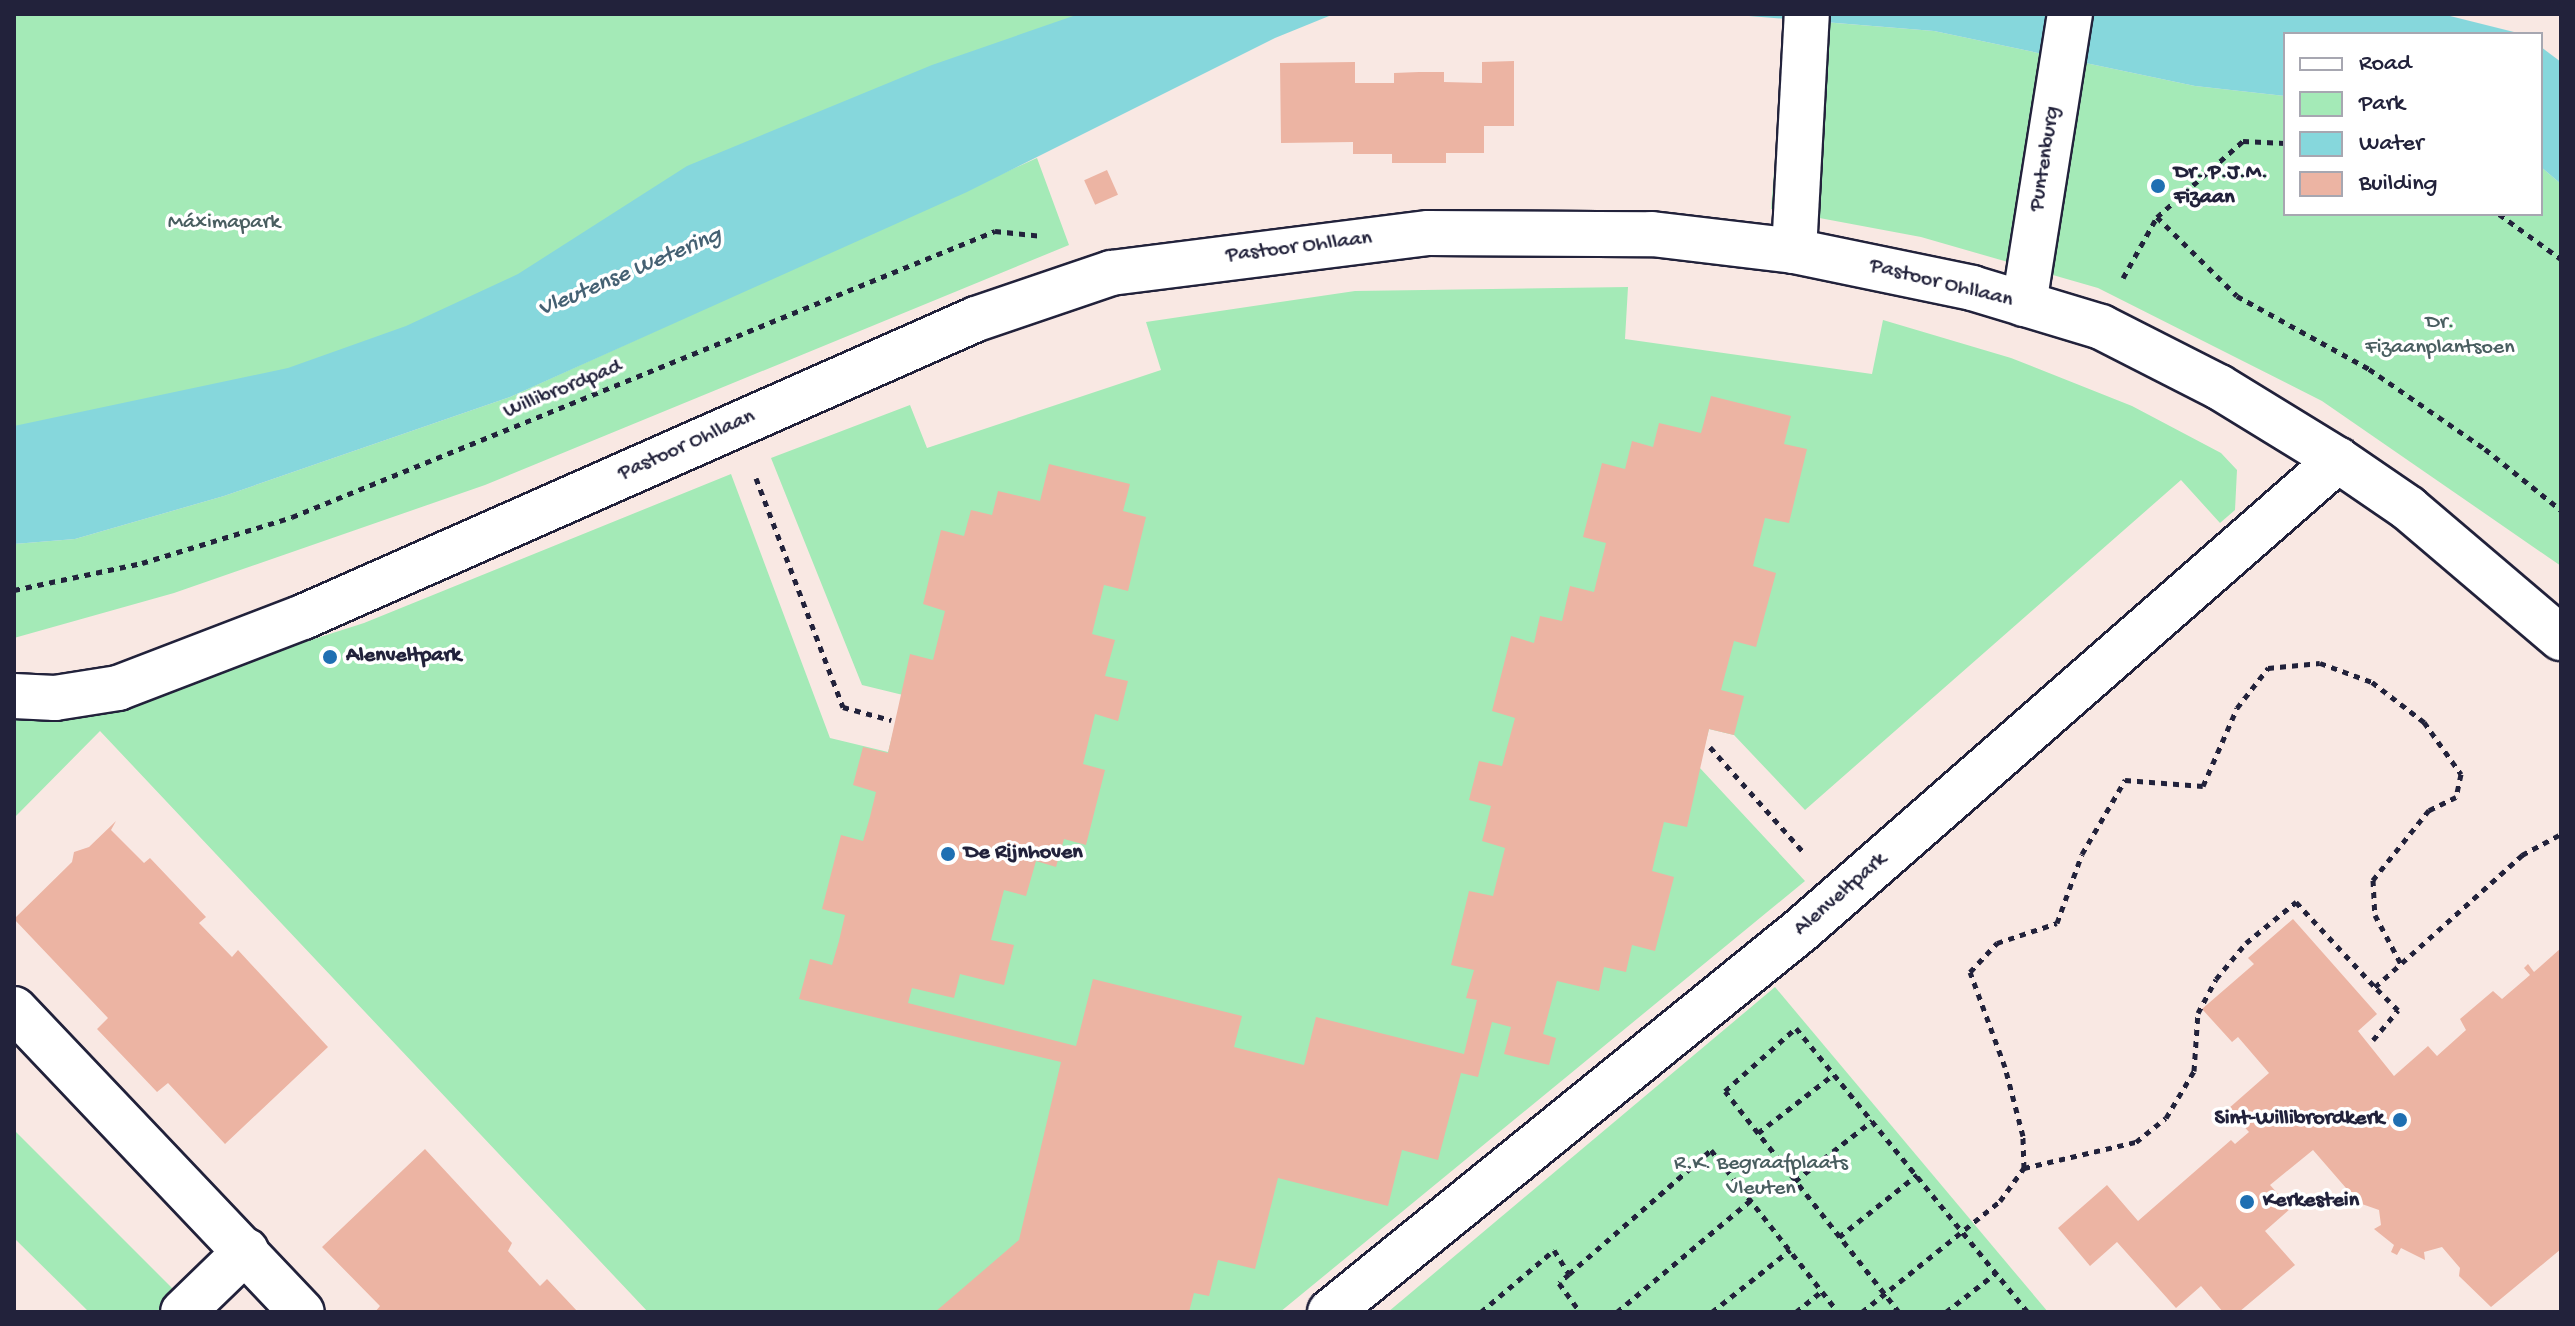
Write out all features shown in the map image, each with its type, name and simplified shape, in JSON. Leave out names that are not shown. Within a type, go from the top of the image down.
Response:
[{"type":"street","name":"Puntenburg","points":[[2024,304],[2070,14]]},
{"type":"street","points":[[1794,251],[1806,28]]},
{"type":"street","name":"Pastoor Ohllaan","points":[[14,696],[55,698],[118,688],[303,617],[976,319],[1111,273],[1428,233],[1652,234],[1794,251],[2024,304],[2101,327],[2219,387],[2338,460],[2408,508],[2558,630]]},
{"type":"street","name":"Alenveltpark","points":[[1330,1312],[1841,895],[2338,460]]},
{"type":"street","points":[[14,1009],[302,1312]]},
{"type":"street","points":[[183,1312],[246,1251]]},
{"type":"path","points":[[2101,327],[2157,217],[2243,141],[2283,143]]},
{"type":"path","points":[[2502,216],[2561,259]]},
{"type":"path","points":[[2157,217],[2237,296],[2369,369],[2485,449],[2561,510]]},
{"type":"path","name":"Willibrordpad","points":[[14,590],[142,563],[292,517],[995,231],[1053,237],[1111,273]]},
{"type":"path","points":[[735,425],[843,707],[891,720]]},
{"type":"path","points":[[1862,1312],[2000,1201],[2024,1168],[2023,1136],[2005,1067],[1970,972],[1997,943],[2057,923],[2082,854],[2125,780],[2203,786],[2237,708],[2268,668],[2320,663],[2372,682],[2424,722],[2461,774],[2456,797],[2429,810],[2373,880],[2375,915],[2401,964]]},
{"type":"path","points":[[1710,747],[1841,895]]},
{"type":"path","points":[[2375,987],[2522,855],[2561,834]]},
{"type":"path","points":[[2024,1168],[2136,1142],[2166,1118],[2194,1071],[2198,1013],[2216,979],[2246,943],[2296,902],[2398,1010],[2373,1040]]},
{"type":"path","points":[[1899,1312],[1725,1091],[1796,1028],[2028,1312]]},
{"type":"path","points":[[1758,1133],[1834,1074]]},
{"type":"path","points":[[1795,1181],[1872,1121]]},
{"type":"path","points":[[1580,1312],[1559,1283],[1711,1150],[1838,1312]]},
{"type":"path","points":[[1839,1237],[1917,1175]]},
{"type":"path","points":[[1617,1312],[1751,1200]]},
{"type":"path","points":[[1481,1312],[1554,1250],[1569,1274]]},
{"type":"path","points":[[1712,1312],[1790,1250]]},
{"type":"path","points":[[1946,1312],[1996,1273]]},
{"type":"path","points":[[1796,1312],[1822,1291]]},
{"type":"green space","name":"Máximapark","points":[[14,14],[1254,14],[14,489]]},
{"type":"green space","name":"Dr. Fizaanplantsoen","points":[[1786,19],[1934,31],[2195,86],[2283,96],[2283,216],[2543,216],[2543,169],[2561,184],[2561,566],[2322,401],[2098,288],[1921,237],[1771,209]]},
{"type":"green space","points":[[1037,158],[1069,245],[485,485],[174,593],[14,638],[14,544],[75,539],[224,496],[510,397]]},
{"type":"green space","points":[[1628,287],[1625,339],[1872,374],[1883,320],[2011,358],[2132,406],[2221,453],[2237,470],[2235,510],[2220,523],[2181,480],[1805,810],[1734,735],[1709,729],[1699,767],[1805,881],[1280,1312],[648,1312],[100,731],[14,818],[14,719],[80,714],[364,623],[731,474],[830,738],[888,752],[903,695],[862,685],[771,458],[910,405],[927,448],[1161,370],[1146,322],[1355,291]]},
{"type":"green space","name":"R.K. Begraafplaats Vleuten","points":[[1775,987],[2048,1312],[1388,1312]]},
{"type":"green space","points":[[14,1130],[196,1312],[89,1312],[14,1238]]},
{"type":"water","name":"Vleutense Wetering","points":[[1079,14],[1334,14],[1275,38],[967,192],[510,397],[224,496],[75,539],[14,544],[14,426],[288,368],[406,326],[518,274],[687,166],[932,65]]},
{"type":"water","points":[[1724,14],[2442,14],[2514,32],[2283,32],[2283,96],[2195,86],[1934,31]]},
{"type":"water","points":[[2543,48],[2561,62],[2561,184],[2543,169]]},
{"type":"building","points":[[1514,61],[1514,126],[1484,126],[1484,153],[1446,153],[1446,163],[1392,163],[1392,154],[1353,154],[1353,142],[1281,143],[1280,63],[1355,62],[1355,83],[1394,83],[1394,73],[1444,72],[1444,82],[1482,83],[1482,62]]},
{"type":"building","points":[[1107,170],[1118,195],[1095,205],[1084,180]]},
{"type":"building","name":"De Rijnhoven","points":[[1711,396],[1791,416],[1784,444],[1807,449],[1789,523],[1765,518],[1753,566],[1776,573],[1756,647],[1734,641],[1721,690],[1744,696],[1734,735],[1709,729],[1687,827],[1664,822],[1652,871],[1674,877],[1655,951],[1632,945],[1626,972],[1604,967],[1599,991],[1557,981],[1543,1034],[1556,1038],[1549,1065],[1504,1054],[1511,1027],[1492,1022],[1478,1077],[1461,1073],[1438,1160],[1402,1150],[1388,1206],[1278,1178],[1255,1269],[1218,1260],[1209,1296],[1194,1293],[1189,1312],[935,1312],[1019,1240],[1061,1062],[799,999],[810,959],[832,965],[839,941],[845,915],[822,909],[841,835],[863,841],[870,817],[876,792],[853,785],[863,747],[888,753],[910,654],[933,660],[945,611],[923,604],[941,530],[964,536],[971,510],[992,515],[998,491],[1040,501],[1049,464],[1130,484],[1123,511],[1146,517],[1128,591],[1104,585],[1092,634],[1115,640],[1105,676],[1128,681],[1118,721],[1095,714],[1083,764],[1105,770],[1086,845],[1064,839],[1056,867],[1036,861],[1026,896],[1004,890],[991,940],[1014,945],[1004,985],[960,974],[954,998],[912,988],[908,1003],[1076,1046],[1093,979],[1242,1016],[1234,1047],[1304,1065],[1316,1017],[1464,1054],[1477,1000],[1466,998],[1474,970],[1451,965],[1469,891],[1493,896],[1505,848],[1482,841],[1491,806],[1469,800],[1479,761],[1502,766],[1515,718],[1492,711],[1511,636],[1534,643],[1540,616],[1562,621],[1570,586],[1594,592],[1606,543],[1583,537],[1602,463],[1625,469],[1632,441],[1653,447],[1659,423],[1701,433]]},
{"type":"building","points":[[116,821],[111,830],[144,863],[150,858],[206,917],[199,923],[232,957],[238,950],[328,1047],[225,1144],[168,1083],[157,1092],[97,1029],[108,1018],[14,919],[72,862],[74,852],[89,847]]},
{"type":"building","name":"Sint-Willibrordkerk","points":[[2293,919],[2377,1014],[2358,1031],[2394,1076],[2428,1046],[2437,1056],[2466,1030],[2460,1019],[2493,991],[2502,999],[2530,975],[2524,968],[2528,964],[2534,972],[2561,948],[2561,1249],[2491,1307],[2459,1276],[2460,1268],[2442,1247],[2424,1252],[2425,1260],[2401,1248],[2397,1255],[2391,1252],[2394,1245],[2374,1229],[2381,1225],[2379,1210],[2359,1203],[2313,1150],[2270,1185],[2291,1208],[2265,1231],[2295,1265],[2239,1312],[2223,1312],[2201,1286],[2176,1308],[2117,1242],[2090,1266],[2058,1228],[2107,1185],[2138,1221],[2231,1140],[2235,1144],[2249,1132],[2228,1109],[2269,1073],[2238,1037],[2232,1042],[2202,1009],[2254,964],[2248,958]]},
{"type":"building","points":[[425,1149],[512,1243],[508,1251],[540,1286],[547,1279],[578,1312],[375,1312],[380,1306],[322,1247]]},
{"type":"place","name":"Dr. P.J.M. Fizaan","points":[[2158,186]]},
{"type":"place","name":"Alenveltpark","points":[[330,657]]},
{"type":"place","name":"De Rijnhoven","points":[[948,854]]},
{"type":"place","name":"Sint-Willibrordkerk","points":[[2400,1120]]},
{"type":"place","name":"Kerkestein","points":[[2247,1202]]}]
